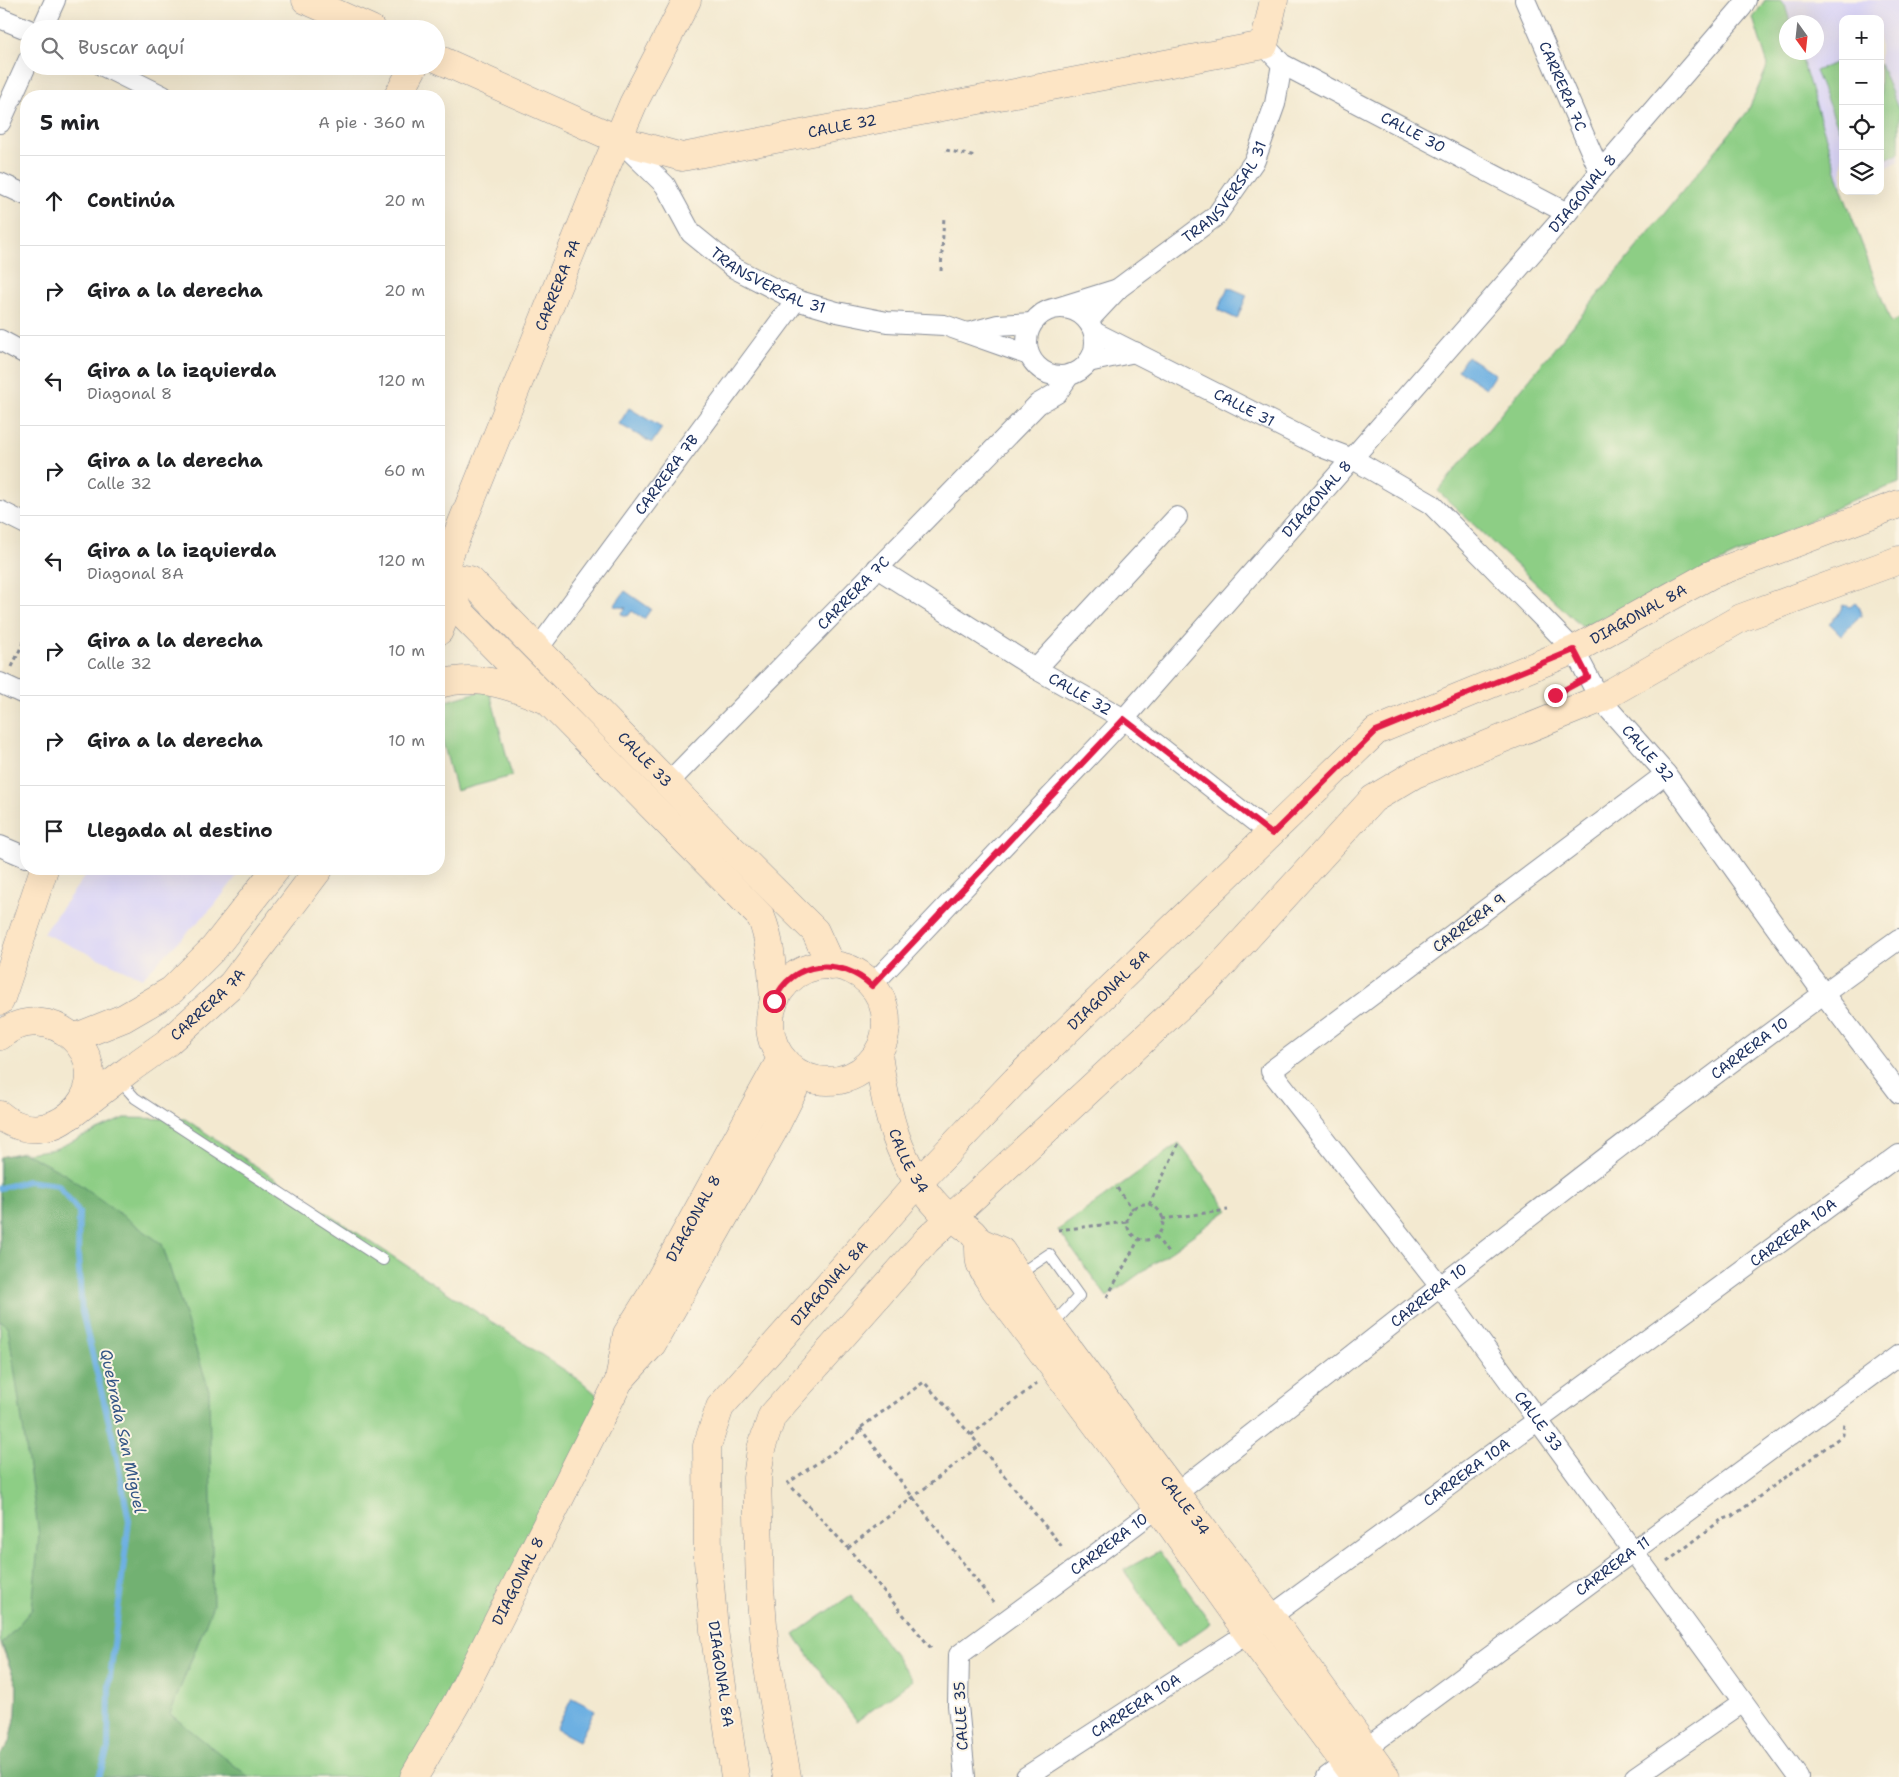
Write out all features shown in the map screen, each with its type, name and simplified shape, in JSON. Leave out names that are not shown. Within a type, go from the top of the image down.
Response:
[{"type":"street","points":[[46,20],[55,0]]},
{"type":"street","points":[[306,0],[351,20]]},
{"type":"street","name":"CARRERA 7A","points":[[445,560],[633,104],[687,0]]},
{"type":"street","name":"TRANSVERSAL 31","points":[[1091,326],[1119,288],[1216,216],[1255,160],[1276,104],[1273,54],[1274,0]]},
{"type":"street","name":"CARRERA 7C","points":[[1525,0],[1600,172]]},
{"type":"street","name":"DIAGONAL 8","points":[[872,986],[1124,719],[1567,213],[1746,0]]},
{"type":"street","points":[[0,18],[20,26]]},
{"type":"street","name":"CALLE 32","points":[[445,62],[619,140],[682,157],[1273,54]]},
{"type":"street","name":"CALLE 30","points":[[1273,54],[1567,213]]},
{"type":"street","points":[[0,122],[21,75]]},
{"type":"street","points":[[121,75],[151,90]]},
{"type":"street","points":[[401,90],[409,75]]},
{"type":"street","name":"TRANSVERSAL 31","points":[[619,140],[665,185],[691,233],[734,268],[796,300],[837,312],[887,322],[944,325],[1029,355]]},
{"type":"street","points":[[0,183],[20,192]]},
{"type":"street","name":"TRANSVERSAL 31","points":[[1057,308],[1119,288]]},
{"type":"street","name":"CARRERA 7B","points":[[537,650],[796,300]]},
{"type":"street","points":[[1088,362],[1095,344],[1091,326],[1079,313],[1068,308],[1047,310],[1032,323],[1028,333],[1029,355],[1042,370],[1060,376],[1070,374],[1088,362],[1134,352]]},
{"type":"street","name":"TRANSVERSAL 31","points":[[968,332],[998,325],[1032,323]]},
{"type":"street","name":"CALLE 31","points":[[1091,326],[1134,352],[1324,448],[1353,459]]},
{"type":"street","points":[[0,340],[20,351]]},
{"type":"street","points":[[1038,404],[1042,370]]},
{"type":"street","name":"CARRERA 7C","points":[[669,782],[1038,404],[1057,393],[1070,374]]},
{"type":"street","name":"CALLE 32","points":[[1353,459],[1431,504],[1574,650],[1600,699],[1666,774],[1823,993],[1899,1093]]},
{"type":"street","name":"DIAGONAL 8A","points":[[735,1777],[714,1630],[708,1561],[708,1446],[713,1427],[720,1407],[918,1183],[1016,1080],[1272,834],[1376,731],[1574,650],[1710,576],[1899,504]]},
{"type":"street","points":[[0,511],[20,521]]},
{"type":"street","points":[[1036,669],[1177,517]]},
{"type":"street","points":[[786,1777],[765,1650],[760,1588],[757,1478],[761,1449],[772,1416],[927,1240],[1211,977],[1373,799],[1415,774],[1600,699],[1741,618],[1899,560]]},
{"type":"street","name":"CALLE 32","points":[[877,568],[1036,669],[1124,719],[1272,834]]},
{"type":"street","name":"CALLE 33","points":[[445,576],[470,580],[669,782],[725,842],[815,931],[831,966]]},
{"type":"street","name":"CALLE 33","points":[[445,585],[461,613],[761,917],[767,934],[770,952],[774,1001]]},
{"type":"street","points":[[445,683],[456,680],[488,680],[549,702]]},
{"type":"street","points":[[2,684],[20,692]]},
{"type":"street","name":"CARRERA 9","points":[[1271,1071],[1666,774]]},
{"type":"street","points":[[0,846],[20,854]]},
{"type":"street","points":[[0,1001],[42,875]]},
{"type":"street","points":[[74,1038],[124,1018],[172,990],[214,948],[271,875]]},
{"type":"street","name":"CARRERA 7A","points":[[5,1123],[39,1129],[61,1122],[117,1078],[168,1042],[232,984],[314,875]]},
{"type":"street","name":"CARRERA 10","points":[[959,1656],[1167,1500],[1439,1285],[1823,993],[1899,939]]},
{"type":"street","points":[[817,966],[831,966],[851,970],[872,986],[882,1001],[886,1018],[885,1037],[878,1054],[870,1064],[849,1077],[825,1081],[791,1067],[773,1044],[769,1028],[770,1010],[787,981],[801,972],[817,966]]},
{"type":"street","points":[[0,1036],[20,1024],[33,1022],[48,1023],[63,1029],[74,1038],[86,1058],[88,1084],[82,1102],[71,1116]]},
{"type":"street","name":"CALLE 34","points":[[878,1054],[884,1104],[897,1142],[918,1183],[951,1218],[974,1234],[978,1241],[980,1263],[995,1289],[1167,1500],[1270,1616],[1349,1766]]},
{"type":"street","name":"DIAGONAL 8","points":[[414,1777],[457,1702],[619,1382],[627,1334],[791,1067]]},
{"type":"street","name":"CALLE 33","points":[[1271,1071],[1439,1285],[1798,1777]]},
{"type":"street","points":[[849,1077],[884,1104]]},
{"type":"street","name":"CARRERA 10A","points":[[1026,1777],[1248,1633],[1899,1155]]},
{"type":"street","name":"CALLE 34","points":[[978,1241],[1001,1251],[1167,1500],[1248,1633],[1349,1766],[1386,1777]]},
{"type":"street","name":"CARRERA 11","points":[[1349,1766],[1633,1551],[1899,1354]]},
{"type":"street","name":"CALLE 35","points":[[959,1656],[958,1706],[965,1777]]},
{"type":"street","points":[[1635,1777],[1744,1702]]},
{"type":"lane","points":[[117,1078],[135,1098],[383,1260]]},
{"type":"lane","points":[[1017,1276],[1049,1254],[1079,1296],[1051,1326]]},
{"type":"path","points":[[946,150],[976,157]]},
{"type":"path","points":[[941,271],[944,216]]},
{"type":"path","points":[[2,684],[20,648]]},
{"type":"path","points":[[1149,1205],[1179,1143]]},
{"type":"path","points":[[1117,1188],[1133,1209]]},
{"type":"path","points":[[1149,1205],[1158,1210],[1162,1219],[1161,1229],[1156,1236],[1145,1240],[1139,1239],[1130,1232],[1127,1222],[1133,1209],[1138,1206],[1149,1205]]},
{"type":"path","points":[[1162,1219],[1228,1210]]},
{"type":"path","points":[[1058,1230],[1127,1222]]},
{"type":"path","points":[[1156,1236],[1168,1253]]},
{"type":"path","points":[[1107,1297],[1139,1239]]},
{"type":"path","points":[[971,1435],[1044,1377]]},
{"type":"path","points":[[931,1648],[848,1548],[788,1483],[857,1436],[860,1428],[924,1382],[971,1435],[1063,1548]]},
{"type":"path","points":[[1661,1567],[1721,1520],[1733,1516],[1843,1436],[1843,1423],[1851,1417]]},
{"type":"path","points":[[860,1428],[993,1602]]},
{"type":"path","points":[[848,1548],[979,1446]]},
{"type":"shaded area","points":[[1780,0],[1899,0],[1899,161],[1884,169],[1884,15],[1839,15],[1839,180],[1802,60],[1824,60],[1824,15],[1788,15],[1785,5]]},
{"type":"shaded area","points":[[86,875],[237,875],[214,906],[142,978],[43,933]]},
{"type":"green space","points":[[1765,0],[1780,0],[1785,5],[1788,15],[1779,15],[1779,60],[1802,60],[1839,180],[1839,195],[1844,195],[1891,323],[1899,319],[1899,483],[1855,499],[1582,627],[1438,491],[1748,111],[1768,65],[1753,18]]},
{"type":"green space","points":[[1839,62],[1839,129],[1815,71]]},
{"type":"green space","points":[[1884,74],[1899,111],[1899,153],[1884,159]]},
{"type":"green space","points":[[489,689],[512,776],[456,791],[445,750],[445,701]]},
{"type":"green space","points":[[124,1118],[185,1119],[581,1381],[613,1409],[414,1777],[0,1777],[0,1755],[10,1742],[16,1715],[17,1686],[0,1641],[0,1157],[55,1149]]},
{"type":"green space","points":[[1179,1143],[1228,1210],[1107,1297],[1058,1230]]},
{"type":"green space","points":[[23,1152],[65,1174],[162,1244],[209,1390],[213,1605],[170,1714],[249,1777],[0,1777],[0,1755],[10,1742],[16,1715],[17,1686],[2,1644],[32,1609],[39,1535],[8,1327],[0,1321],[0,1157]]},
{"type":"green space","points":[[1159,1551],[1211,1623],[1177,1647],[1124,1570]]},
{"type":"green space","points":[[851,1595],[913,1680],[857,1721],[794,1635]]},
{"type":"water","points":[[1228,287],[1247,295],[1237,319],[1218,310]]},
{"type":"water","points":[[1467,356],[1495,374],[1486,388],[1458,370]]},
{"type":"water","points":[[629,408],[662,428],[652,443],[619,424]]},
{"type":"water","points":[[625,591],[651,609],[644,619],[632,611],[628,616],[621,614],[626,608],[614,606]]},
{"type":"water","points":[[1855,603],[1860,607],[1861,616],[1841,635],[1829,623],[1838,615],[1843,605],[1850,607]]},
{"type":"water","points":[[572,1698],[595,1710],[579,1741],[556,1729]]},
{"type":"waterway","name":"Quebrada San Miguel","points":[[0,1188],[28,1181],[58,1185],[79,1212],[78,1256],[82,1312],[114,1443],[129,1521],[109,1686],[108,1749],[99,1777]]},
{"type":"route","points":[[774,1001],[787,981],[801,972],[817,966],[834,966],[851,970],[872,986],[1124,719],[1272,834],[1376,731],[1574,650],[1588,677],[1555,695]]}]
